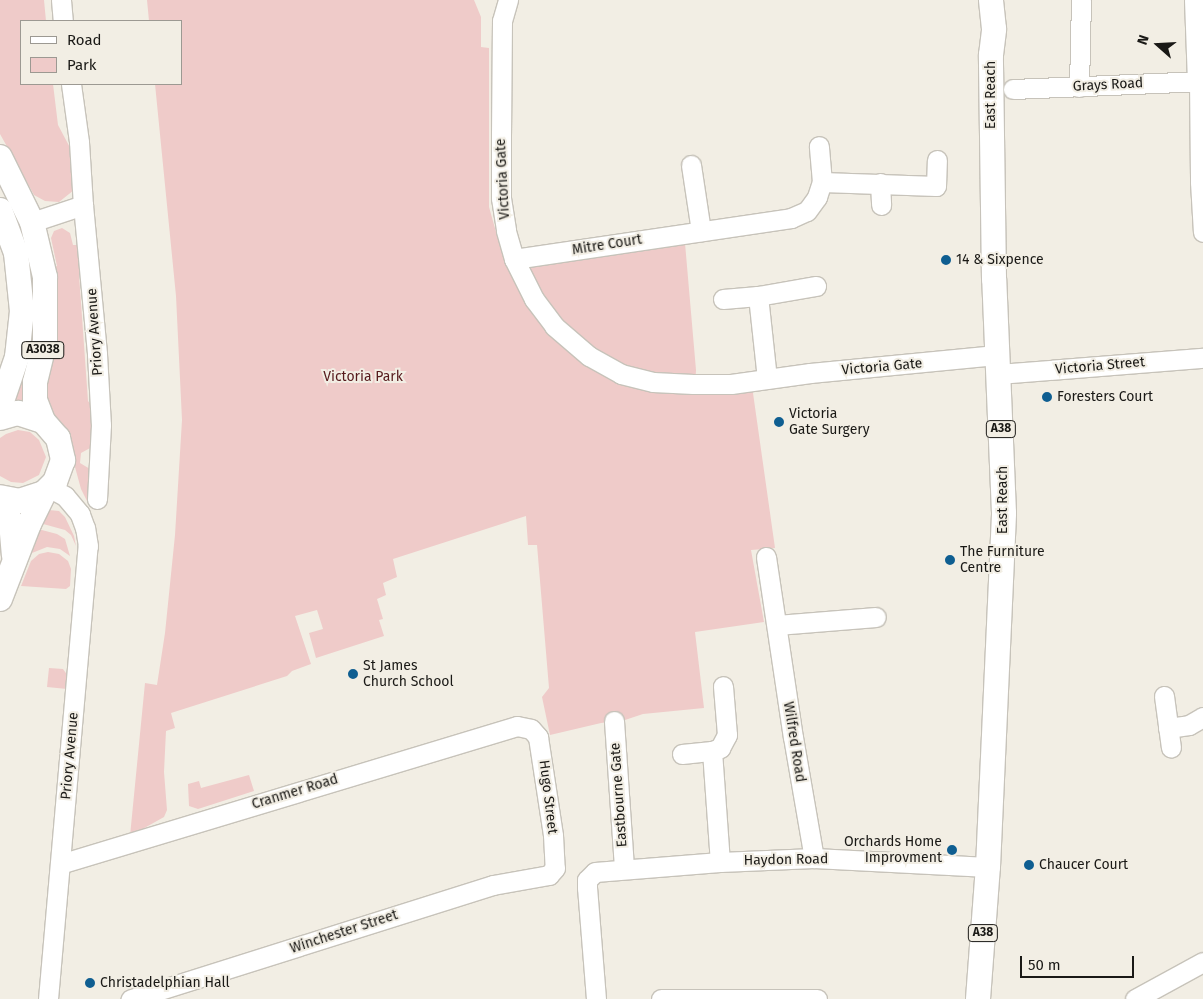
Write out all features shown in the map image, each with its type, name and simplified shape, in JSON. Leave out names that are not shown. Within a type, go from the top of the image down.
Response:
[{"type":"main road","name":"A38","points":[[974,0],[991,55]]},
{"type":"main road","name":"East Reach","points":[[978,999],[988,867],[1004,513],[997,365],[991,55],[994,29],[991,0]]},
{"type":"main road","name":"A3038","points":[[0,157],[32,222],[45,277],[45,341],[35,382],[35,400],[43,420],[52,428],[62,449],[63,460],[14,560],[0,599]]},
{"type":"main road","name":"A3038","points":[[0,210],[16,253],[22,311],[17,356],[0,407]]},
{"type":"main road","points":[[0,418],[18,413],[43,420]]},
{"type":"main road","points":[[0,497],[20,501],[51,484]]},
{"type":"main road","name":"A3038","points":[[0,502],[11,522],[14,560]]},
{"type":"street","points":[[61,0],[63,20]]},
{"type":"street","name":"Victoria Gate","points":[[508,0],[502,21],[501,198],[514,259],[534,299],[554,326],[589,356],[622,374],[653,382],[693,384],[731,384],[767,379],[997,365]]},
{"type":"street","points":[[1079,86],[1081,0]]},
{"type":"street","points":[[1194,0],[1200,81],[1203,232]]},
{"type":"street","name":"Grays Road","points":[[1014,89],[1200,81]]},
{"type":"street","name":"Priory Avenue","points":[[71,85],[79,142],[83,205],[98,354],[101,425],[92,458],[97,499]]},
{"type":"street","name":"Mitre Court","points":[[514,259],[791,218],[807,211],[817,197],[822,182],[819,146]]},
{"type":"street","points":[[822,182],[936,186],[937,160]]},
{"type":"street","points":[[691,165],[701,231]]},
{"type":"street","points":[[880,183],[881,205]]},
{"type":"street","points":[[32,222],[83,205]]},
{"type":"street","points":[[723,299],[758,296],[816,286]]},
{"type":"street","points":[[758,296],[767,379]]},
{"type":"street","name":"Victoria Street","points":[[997,365],[1203,358]]},
{"type":"street","name":"Priory Avenue","points":[[48,999],[88,564],[87,537],[71,488],[51,484]]},
{"type":"street","name":"Wilfred Road","points":[[766,557],[792,737],[814,858]]},
{"type":"street","points":[[777,625],[876,617]]},
{"type":"street","points":[[682,754],[712,751],[720,748],[727,735],[722,686]]},
{"type":"street","points":[[1164,696],[1171,748]]},
{"type":"street","points":[[1168,728],[1189,725],[1203,717]]},
{"type":"street","name":"Eastbourne Gate","points":[[614,721],[624,869]]},
{"type":"street","name":"Cranmer Road","points":[[60,864],[517,726],[531,729]]},
{"type":"street","name":"Hugo Street","points":[[531,729],[538,737],[543,756],[555,868]]},
{"type":"street","points":[[712,751],[720,862]]},
{"type":"street","name":"Haydon Road","points":[[599,998],[589,920],[587,880],[595,872],[720,862],[814,858],[988,867]]},
{"type":"street","name":"Winchester Street","points":[[131,999],[493,885],[549,875],[555,868]]},
{"type":"street","points":[[1135,999],[1162,993],[1203,962]]},
{"type":"street","points":[[661,999],[817,999]]},
{"type":"green space","points":[[0,0],[44,0],[46,20],[20,20],[20,85],[53,85],[58,125],[75,157],[74,190],[59,202],[45,201],[34,195],[0,134]]},
{"type":"green space","name":"Victoria Park","points":[[147,0],[474,0],[481,17],[481,47],[489,48],[489,207],[500,246],[510,268],[685,243],[696,370],[695,389],[752,386],[775,548],[751,550],[764,622],[695,632],[704,708],[643,714],[625,720],[601,723],[550,735],[542,697],[549,688],[537,545],[528,545],[526,516],[393,559],[397,577],[383,583],[386,595],[377,599],[383,619],[379,620],[384,636],[316,658],[309,633],[323,629],[317,610],[295,616],[311,664],[292,671],[287,676],[171,713],[175,728],[166,731],[164,772],[167,810],[164,817],[130,836],[145,683],[157,685],[165,633],[175,535],[182,420],[176,296],[155,85],[182,85],[182,20],[149,20]]},
{"type":"green space","points":[[62,228],[70,233],[73,245],[79,245],[83,267],[79,275],[88,401],[92,406],[92,447],[81,453],[80,463],[90,469],[89,505],[81,489],[69,445],[44,398],[52,267],[57,266],[51,238],[54,231]]},
{"type":"green space","points":[[34,264],[38,307],[26,403],[10,403],[27,265]]},
{"type":"green space","points":[[18,430],[30,432],[39,440],[46,457],[39,475],[23,483],[11,482],[0,476],[0,438]]},
{"type":"green space","points":[[49,510],[59,511],[65,517],[74,536],[76,546],[71,535],[65,530],[36,522],[43,512]]},
{"type":"green space","points":[[38,529],[57,534],[65,539],[70,556],[60,549],[47,547],[32,553]]},
{"type":"green space","points":[[48,552],[59,554],[68,561],[71,569],[70,586],[66,589],[21,586],[31,561],[39,554]]},
{"type":"green space","points":[[49,668],[63,669],[68,676],[67,689],[47,687]]},
{"type":"green space","points":[[249,775],[254,791],[198,809],[189,806],[188,784],[199,781],[201,788]]},
{"type":"place","name":"14 & Sixpence","points":[[946,260]]},
{"type":"place","name":"Foresters Court","points":[[1047,397]]},
{"type":"place","name":"Victoria Gate Surgery","points":[[779,422]]},
{"type":"place","name":"The Furniture Centre","points":[[950,560]]},
{"type":"place","name":"St James Church School","points":[[353,674]]},
{"type":"place","name":"Orchards Home Improvment","points":[[952,850]]},
{"type":"place","name":"Chaucer Court","points":[[1029,865]]},
{"type":"place","name":"Christadelphian Hall","points":[[90,983]]}]
